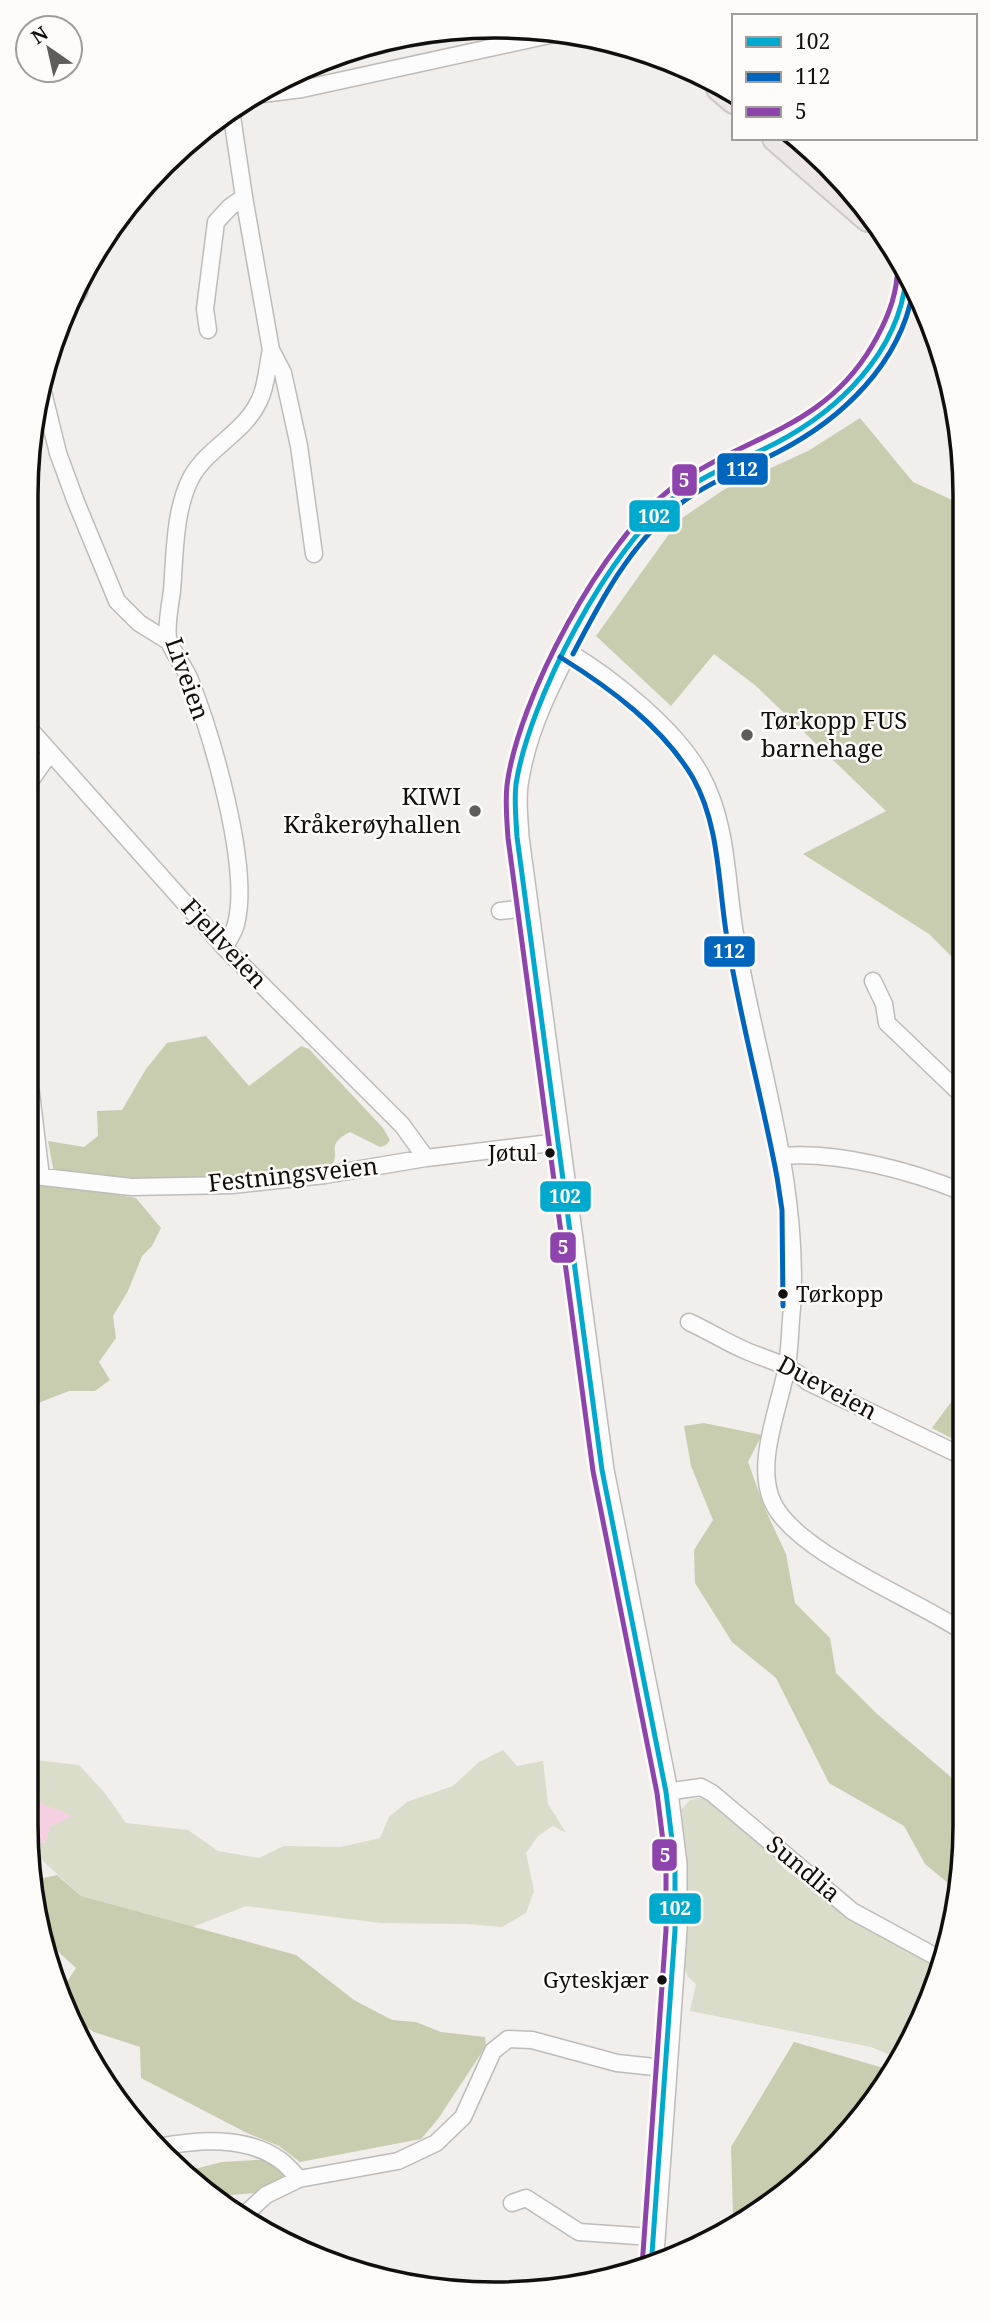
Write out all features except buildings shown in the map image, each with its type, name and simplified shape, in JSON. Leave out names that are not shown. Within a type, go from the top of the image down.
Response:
[{"type":"main road","points":[[778,140],[834,188]]},
{"type":"main road","points":[[651,2255],[676,1896],[675,1864],[666,1792],[602,1470],[517,837],[516,782],[534,716],[565,650],[593,598],[640,530],[691,486],[786,438],[829,411],[864,374],[891,330],[906,295]]},
{"type":"street","points":[[282,92],[529,39]]},
{"type":"street","name":"Liveien","points":[[224,947],[236,924],[239,910],[237,855],[219,776],[192,688],[168,641],[178,523],[189,484],[205,457],[247,418],[259,402],[271,350],[233,122]]},
{"type":"street","points":[[208,330],[205,309],[216,222],[244,197]]},
{"type":"street","name":"Liveien","points":[[271,350],[277,358],[287,388],[299,446],[314,554]]},
{"type":"street","points":[[47,407],[62,463],[117,601],[139,623],[168,641]]},
{"type":"street","points":[[565,650],[628,696],[663,727],[690,758],[712,799],[721,827],[735,935],[782,1156],[790,1209],[792,1272],[787,1366],[768,1452],[767,1481],[771,1500],[780,1517],[795,1532],[830,1555],[953,1624]]},
{"type":"street","name":"Fjellveien","points":[[38,739],[224,947],[402,1125],[426,1158]]},
{"type":"street","points":[[38,770],[50,753]]},
{"type":"street","points":[[500,911],[527,908]]},
{"type":"street","points":[[873,981],[884,1004],[887,1023],[953,1086]]},
{"type":"street","name":"Festningsveien","points":[[38,1176],[131,1187],[232,1185],[325,1175],[426,1158],[559,1142]]},
{"type":"street","points":[[782,1156],[804,1154],[890,1168],[953,1188]]},
{"type":"street","name":"Dueveien","points":[[689,1321],[749,1352],[787,1366],[808,1382],[953,1452]]},
{"type":"street","name":"Sundlia","points":[[666,1792],[701,1787],[712,1793],[852,1910],[933,1955]]},
{"type":"street","points":[[250,2210],[266,2195],[299,2179],[398,2161],[436,2143],[463,2117],[493,2051],[508,2039],[532,2040],[617,2063],[664,2068]]},
{"type":"street","points":[[168,2145],[191,2141],[249,2147],[268,2153],[281,2161],[299,2179]]},
{"type":"street","points":[[512,2203],[526,2198],[579,2232],[652,2237]]},
{"type":"green space","points":[[860,418],[913,482],[953,500],[953,958],[929,934],[803,854],[886,811],[756,686],[714,654],[671,706],[596,636],[679,520],[725,489],[808,451]]},
{"type":"green space","points":[[206,1036],[249,1086],[301,1046],[309,1049],[383,1128],[390,1140],[380,1147],[350,1132],[337,1141],[330,1169],[218,1181],[130,1182],[54,1173],[48,1141],[84,1147],[98,1136],[97,1111],[122,1110],[146,1069],[167,1043]]},
{"type":"green space","points":[[38,1182],[136,1198],[161,1228],[152,1246],[142,1256],[128,1291],[113,1316],[116,1338],[99,1362],[110,1380],[95,1391],[69,1391],[38,1403]]},
{"type":"green space","points":[[953,1399],[953,1439],[932,1428]]},
{"type":"green space","points":[[704,1423],[762,1435],[748,1462],[765,1509],[786,1554],[795,1603],[830,1638],[836,1673],[877,1714],[953,1779],[949,1884],[925,1864],[904,1826],[829,1783],[776,1678],[732,1642],[695,1583],[694,1550],[713,1520],[691,1466],[684,1426]]},
{"type":"green space","points":[[503,1750],[517,1766],[543,1761],[548,1804],[566,1833],[553,1826],[538,1836],[526,1853],[534,1891],[526,1913],[502,1927],[381,1923],[246,1906],[190,1928],[81,1896],[39,1858],[39,1842],[45,1843],[50,1826],[72,1816],[38,1803],[38,1760],[79,1765],[104,1792],[126,1823],[188,1830],[218,1851],[259,1858],[284,1846],[341,1847],[380,1838],[389,1817],[407,1802],[453,1786],[479,1762]]},
{"type":"green space","points":[[704,1797],[735,1820],[787,1871],[856,1920],[931,1962],[918,2000],[890,2055],[871,2047],[690,2011],[696,1984],[688,1977],[683,1965],[677,1814],[690,1800]]},
{"type":"green space","points":[[57,1875],[81,1896],[296,1955],[354,2000],[392,2020],[416,2022],[441,2032],[485,2037],[486,2046],[438,2119],[421,2139],[300,2162],[279,2146],[247,2133],[141,2078],[140,2047],[94,2032],[85,2026],[67,1982],[76,1968],[56,1950],[41,1879]]},
{"type":"green space","points":[[794,2042],[882,2068],[858,2104],[819,2149],[774,2188],[733,2215],[731,2147]]},
{"type":"green space","points":[[271,2159],[286,2172],[282,2182],[256,2193],[228,2195],[194,2169],[222,2162]]},
{"type":"shaded area","points":[[38,1803],[73,1816],[50,1826],[45,1843],[39,1842]]},
{"type":"transit line","name":"5","points":[[643,2258],[666,1930],[666,1865],[657,1793],[593,1471],[508,838],[507,785],[514,750],[546,667],[567,624],[618,545],[645,512],[672,488],[699,470],[805,415],[852,375],[885,321],[892,304],[897,278]]},
{"type":"transit line","name":"102","points":[[652,2254],[675,1930],[675,1864],[666,1792],[602,1470],[517,837],[516,784],[537,711],[555,669],[600,587],[625,550],[651,519],[677,495],[713,473],[799,430],[843,396],[878,355],[891,331],[904,291]]},
{"type":"transit line","name":"112","points":[[573,654],[619,573],[662,519],[703,489],[802,439],[845,406],[881,365],[895,342],[910,303]]},
{"type":"transit line","name":"112","points":[[560,657],[616,695],[651,725],[681,759],[702,796],[717,856],[732,968],[777,1177],[782,1210],[783,1306]]},
{"type":"place","name":"Tørkopp FUS barnehage","points":[[747,735]]},
{"type":"place","name":"KIWI Kråkerøyhallen","points":[[475,811]]},
{"type":"place","name":"Jøtul","points":[[550,1153]]},
{"type":"place","name":"Tørkopp","points":[[783,1294]]},
{"type":"place","name":"Gyteskjær","points":[[662,1980]]}]
